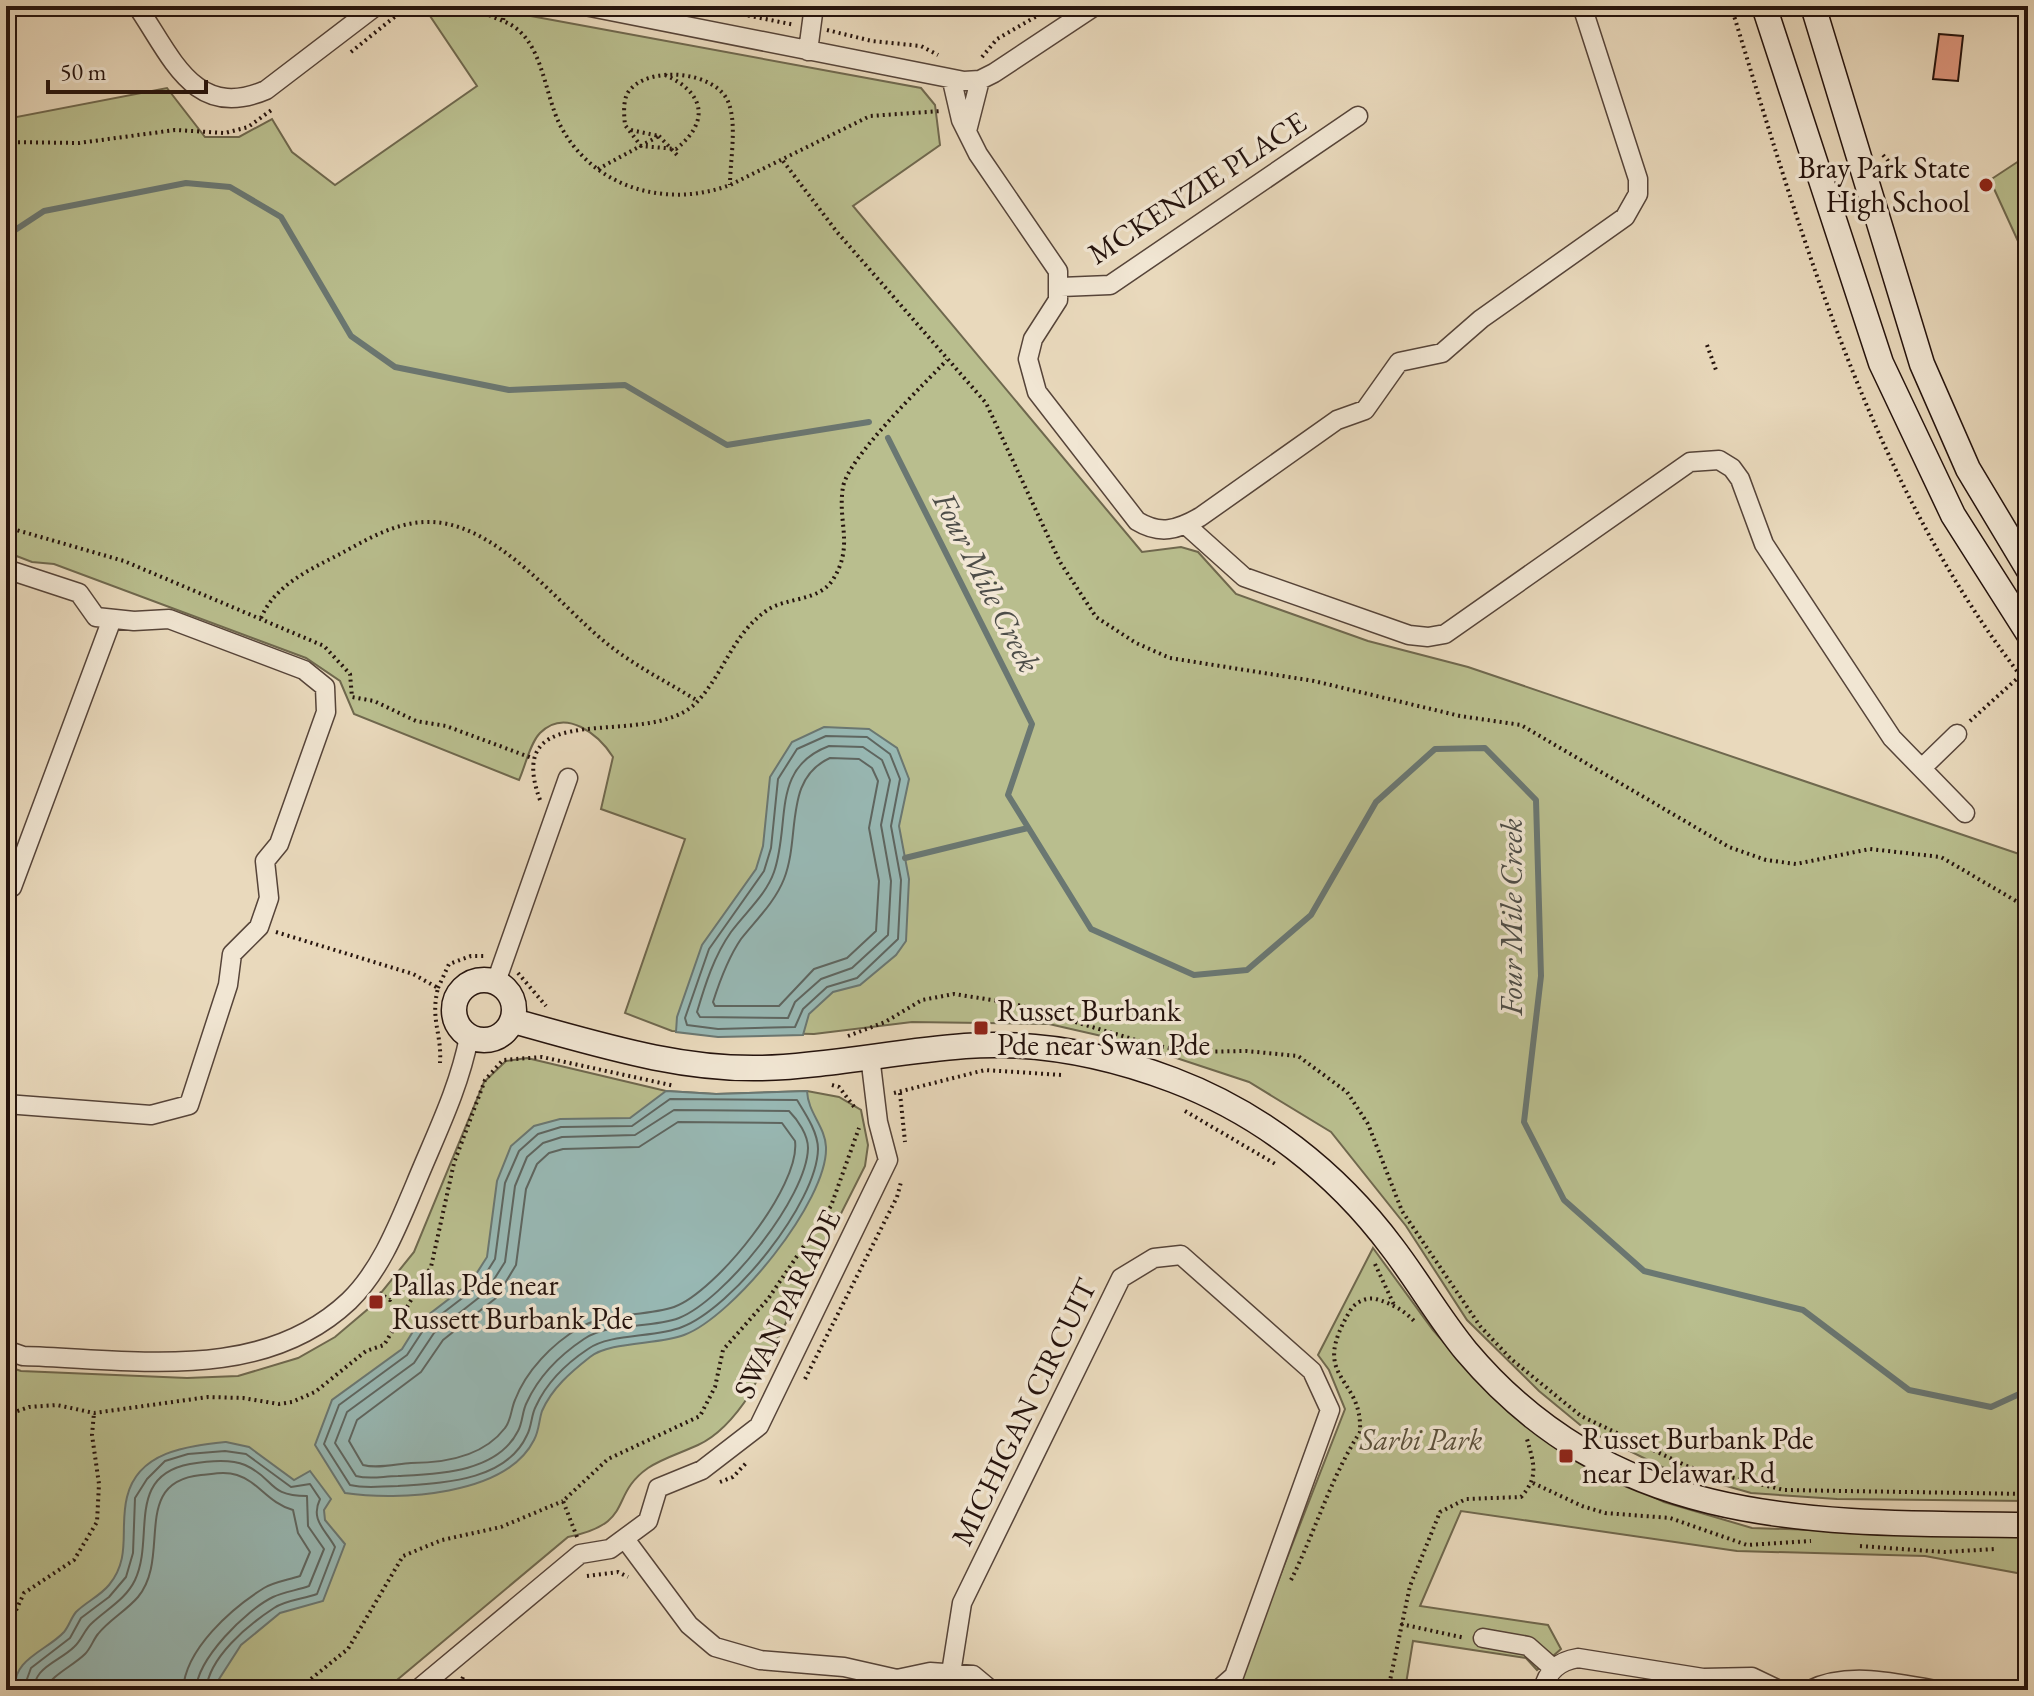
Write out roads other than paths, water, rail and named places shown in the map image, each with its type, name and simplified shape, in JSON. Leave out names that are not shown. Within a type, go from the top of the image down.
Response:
[{"type":"street","points":[[137,6],[186,77],[206,95],[227,100],[245,99],[266,90],[376,6]]},
{"type":"street","points":[[585,6],[864,64],[906,67],[952,81],[980,80],[1095,6]]},
{"type":"street","points":[[808,51],[814,6]]},
{"type":"street","points":[[952,81],[958,109],[978,154],[1058,271],[1061,287],[1051,315],[1033,339],[1028,359],[1037,392],[1137,521],[1162,531],[1186,525],[1337,420],[1365,410],[1399,362],[1442,353],[1481,319],[1625,217],[1638,194],[1638,179],[1582,6]]},
{"type":"street","points":[[1764,6],[1881,363],[1953,515],[2028,633]]},
{"type":"street","points":[[1813,6],[1922,364],[1968,469],[2028,569]]},
{"type":"street","points":[[967,131],[980,80]]},
{"type":"street","name":"MCKENZIE PLACE","points":[[1061,287],[1110,285],[1358,116]]},
{"type":"street","points":[[1186,525],[1244,577],[1409,635],[1428,637],[1445,634],[1690,462],[1719,460],[1732,468],[1740,479],[1764,544],[1892,738],[1965,813]]},
{"type":"street","points":[[1206,512],[1220,553]]},
{"type":"street","points":[[6,569],[79,593],[96,617],[169,619],[304,670],[325,687],[326,712],[279,844],[265,861],[269,898],[259,927],[232,954],[228,985],[189,1105],[151,1115],[6,1104]]},
{"type":"street","points":[[6,889],[12,887],[112,619]]},
{"type":"street","points":[[1923,767],[1957,734]]},
{"type":"street","points":[[496,966],[514,1003],[513,1021],[507,1030],[490,1040],[469,1037],[456,1021],[455,1001],[472,982],[496,966],[568,778]]},
{"type":"street","points":[[513,1021],[669,1062],[762,1068],[968,1046],[1015,1045],[1120,1062],[1218,1099],[1272,1131],[1311,1160],[1393,1248],[1468,1353],[1524,1408],[1574,1447],[1688,1497],[1741,1510],[1806,1519],[2028,1525]]},
{"type":"street","points":[[6,1350],[23,1356],[194,1362],[253,1355],[309,1332],[350,1300],[391,1242],[463,1071],[469,1037]]},
{"type":"street","name":"SWAN PARADE","points":[[421,1689],[580,1554],[610,1549],[648,1521],[658,1488],[702,1470],[759,1426],[888,1160],[870,1056]]},
{"type":"street","name":"MICHIGAN CIRCUIT","points":[[951,1673],[962,1603],[1121,1278],[1154,1258],[1181,1255],[1312,1371],[1330,1410],[1234,1676],[1218,1690]]},
{"type":"street","points":[[625,1539],[689,1625],[715,1647],[760,1660],[844,1667],[897,1679],[930,1672],[973,1675],[991,1690]]},
{"type":"street","points":[[1483,1638],[1528,1646],[1554,1669]]},
{"type":"street","points":[[1543,1690],[1554,1669],[1564,1660],[1578,1658],[1703,1678],[1752,1677],[1779,1690]]},
{"type":"street","points":[[1810,1690],[1826,1682],[1848,1680],[1936,1690]]},
{"type":"water","points":[[824,727],[869,729],[897,748],[909,779],[899,826],[909,879],[906,941],[896,955],[860,985],[833,992],[809,1014],[803,1035],[718,1037],[676,1032],[677,1017],[702,945],[756,869],[763,846],[770,777],[792,742]]},
{"type":"water","points":[[666,1091],[716,1094],[807,1091],[810,1106],[825,1139],[822,1170],[812,1197],[774,1254],[727,1306],[704,1324],[674,1338],[610,1348],[590,1357],[569,1375],[546,1403],[534,1440],[520,1459],[500,1473],[476,1483],[421,1495],[345,1493],[315,1445],[332,1400],[402,1349],[419,1322],[471,1282],[487,1257],[497,1181],[511,1146],[534,1126],[560,1119],[630,1118]]},
{"type":"water","points":[[226,1442],[249,1447],[294,1480],[310,1471],[331,1499],[324,1510],[325,1520],[345,1544],[323,1601],[280,1613],[241,1645],[212,1690],[16,1690],[16,1680],[24,1663],[64,1632],[76,1612],[105,1589],[116,1574],[123,1553],[127,1497],[142,1470],[153,1460],[181,1449]]},
{"type":"waterway","name":"Four Mile Creek","points":[[6,236],[44,211],[186,183],[230,187],[281,217],[351,336],[395,367],[509,390],[625,385],[727,445],[869,422]]},
{"type":"waterway","name":"Four Mile Creek","points":[[888,438],[1032,724],[1008,795],[1091,929],[1194,975],[1247,970],[1311,915],[1376,802],[1435,749],[1485,748],[1536,800],[1541,976],[1524,1122],[1564,1200],[1644,1271],[1803,1310],[1909,1390],[1991,1407],[2028,1390]]},
{"type":"waterway","points":[[905,858],[1028,828]]},
{"type":"place","name":"Bray Park State High School","points":[[1986,185]]},
{"type":"place","name":"Russet Burbank Pde near Swan Pde","points":[[981,1028]]},
{"type":"place","name":"Pallas Pde near Russett Burbank Pde","points":[[376,1302]]},
{"type":"place","name":"Russet Burbank Pde near Delawar Rd","points":[[1566,1456]]},
{"type":"park label","name":"Sarbi Park","points":[[1421,1440]]}]
